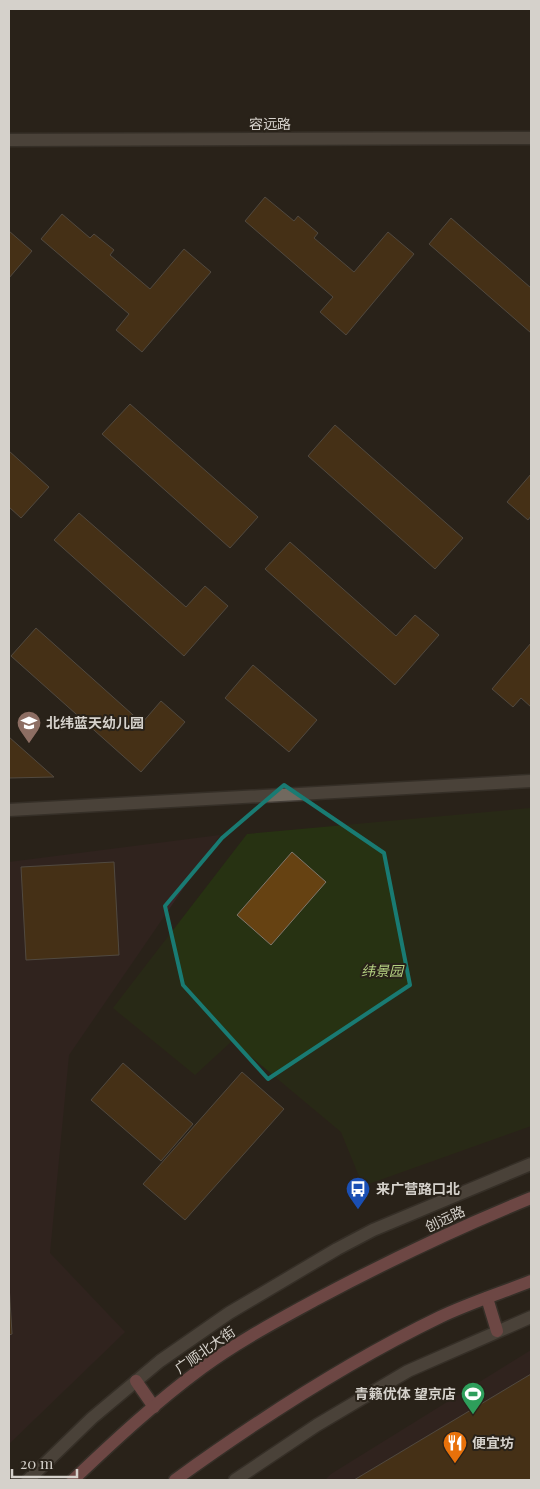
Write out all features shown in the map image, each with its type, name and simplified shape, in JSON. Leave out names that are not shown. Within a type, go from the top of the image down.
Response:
[{"type":"main road","name":"创远路","points":[[373,1269],[468,1224],[531,1198]]},
{"type":"main road","name":"广顺北大街","points":[[73,1480],[154,1407],[202,1368],[252,1336],[373,1269]]},
{"type":"main road","points":[[175,1480],[318,1384],[378,1349],[441,1317],[531,1281]]},
{"type":"main road","points":[[487,1298],[498,1331]]},
{"type":"main road","points":[[136,1381],[154,1407]]},
{"type":"street","name":"容远路","points":[[9,140],[531,138]]},
{"type":"street","points":[[9,810],[531,781]]},
{"type":"street","points":[[28,1480],[92,1418],[160,1361],[229,1313],[337,1249],[373,1230],[531,1164]]},
{"type":"street","points":[[235,1480],[317,1426],[408,1371],[531,1317]]},
{"type":"highlighted area","points":[[284,785],[384,853],[410,985],[268,1079],[183,985],[165,906],[222,838]]},
{"type":"shaded area","points":[[220,835],[69,1055],[50,1253],[125,1332],[9,1444],[9,862]]},
{"type":"shaded area","points":[[531,1350],[531,1480],[325,1480],[331,1474]]},
{"type":"green space","name":"纬景园","points":[[531,808],[531,1126],[363,1186],[341,1132],[232,1041],[195,1075],[113,1008],[247,834]]},
{"type":"building","points":[[265,197],[294,221],[298,216],[318,233],[314,238],[354,272],[388,232],[414,254],[346,335],[320,312],[333,297],[245,221]]},
{"type":"building","points":[[62,214],[90,238],[94,234],[114,250],[110,255],[150,289],[184,249],[211,272],[142,352],[116,330],[129,314],[41,239]]},
{"type":"building","points":[[451,218],[531,288],[531,333],[429,244]]},
{"type":"building","points":[[9,231],[32,251],[9,278]]},
{"type":"building","points":[[130,404],[258,517],[230,548],[102,434]]},
{"type":"building","points":[[335,425],[463,538],[435,569],[308,456]]},
{"type":"building","points":[[9,451],[49,487],[21,518],[9,507]]},
{"type":"building","points":[[531,474],[531,516],[528,520],[507,502]]},
{"type":"building","points":[[79,513],[186,607],[205,586],[228,606],[184,656],[54,540]]},
{"type":"building","points":[[290,542],[396,636],[415,615],[439,635],[395,685],[265,569]]},
{"type":"building","points":[[36,628],[142,723],[161,701],[185,722],[141,772],[11,656]]},
{"type":"building","points":[[531,643],[531,707],[521,698],[513,707],[492,689]]},
{"type":"building","points":[[253,665],[317,720],[289,752],[225,698]]},
{"type":"building","points":[[9,737],[54,777],[9,778]]},
{"type":"building","points":[[292,852],[326,882],[271,945],[237,915]]},
{"type":"building","points":[[114,862],[119,955],[26,960],[21,867]]},
{"type":"building","points":[[123,1063],[193,1124],[161,1161],[91,1100]]},
{"type":"building","points":[[242,1072],[284,1109],[185,1220],[143,1184]]},
{"type":"building","points":[[9,1284],[12,1334],[9,1335]]},
{"type":"building","points":[[531,1374],[531,1480],[354,1480]]},
{"type":"place","name":"北纬蓝天幼儿园","points":[[29,744]]},
{"type":"place","name":"来广营路口北","points":[[358,1210]]},
{"type":"place","name":"青籁优体 望京店","points":[[473,1415]]},
{"type":"place","name":"便宜坊","points":[[455,1464]]}]
